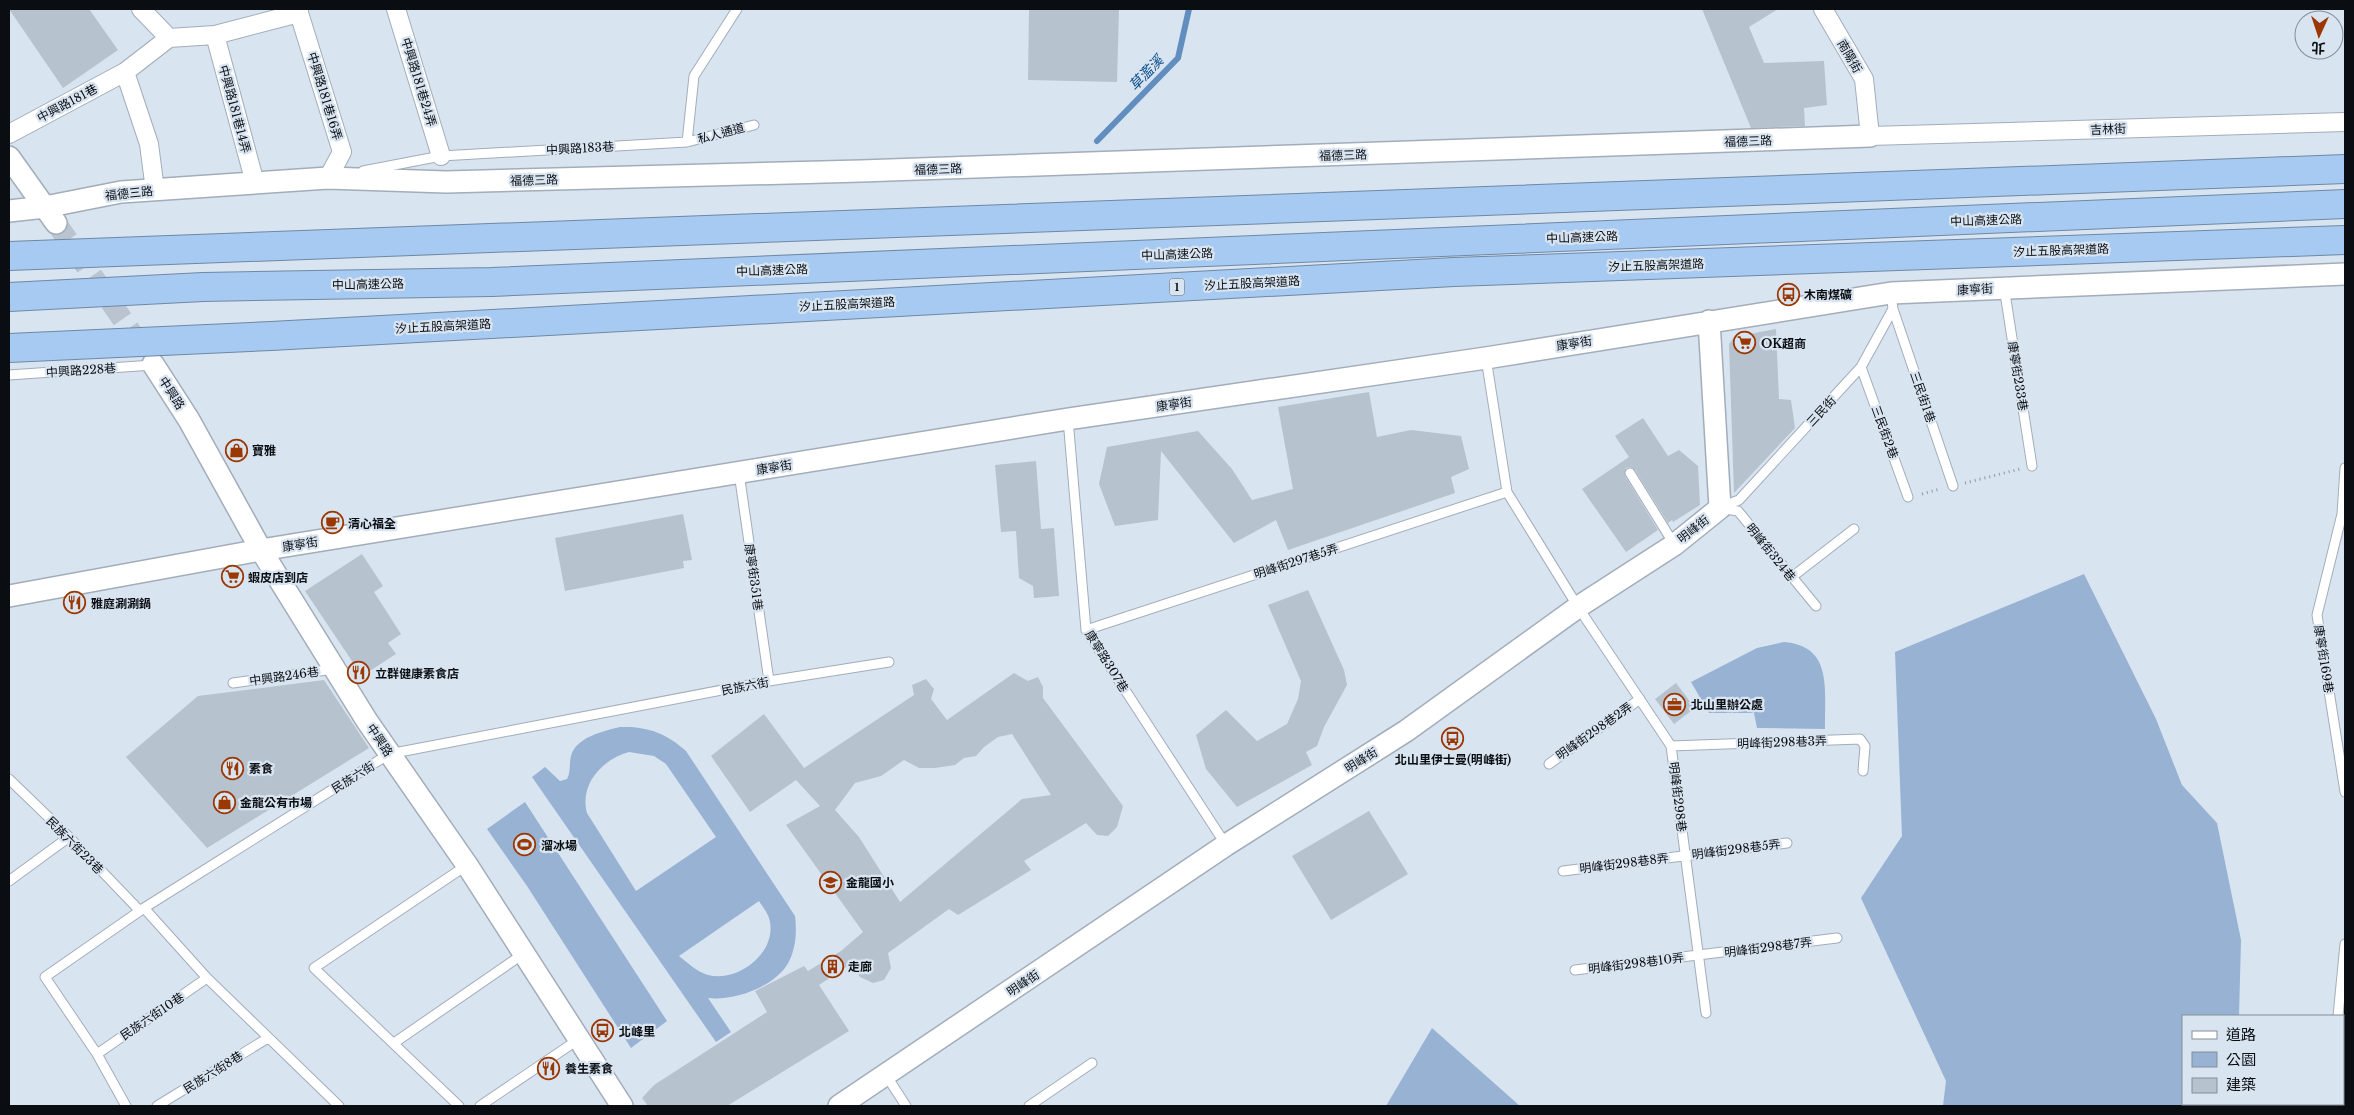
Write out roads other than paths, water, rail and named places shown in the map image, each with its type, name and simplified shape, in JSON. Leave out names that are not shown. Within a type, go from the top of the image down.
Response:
[{"type":"highway","points":[[9,256],[2345,169]]},
{"type":"highway","name":"中山高速公路","points":[[9,297],[204,287],[502,282],[2345,204]]},
{"type":"highway","name":"汐止五股高架道路","points":[[9,348],[1454,272],[2345,240]]},
{"type":"street","points":[[141,9],[169,38],[214,35],[299,11]]},
{"type":"street","name":"中興路181巷24弄","points":[[396,9],[441,156]]},
{"type":"street","name":"南陽街","points":[[1823,9],[1864,79],[1870,136]]},
{"type":"street","name":"中興路181巷16弄","points":[[299,11],[342,152],[328,178]]},
{"type":"street","name":"中興路181巷14弄","points":[[214,35],[255,183]]},
{"type":"street","name":"中興路181巷","points":[[9,134],[125,72],[169,38]]},
{"type":"street","points":[[125,72],[149,144],[155,190]]},
{"type":"street","name":"吉林街","points":[[1870,136],[2345,122]]},
{"type":"street","name":"福德三路","points":[[9,211],[51,215],[121,192],[328,178],[446,182],[861,171],[1870,136]]},
{"type":"street","points":[[9,157],[51,215]]},
{"type":"street","name":"康寧街","points":[[9,596],[261,550],[1068,419],[1486,358],[1709,321],[2004,287],[2345,274]]},
{"type":"street","name":"明峰街","points":[[839,1106],[1226,845],[1406,731],[1578,607],[1674,545],[1720,508],[1709,321]]},
{"type":"street","name":"中興路","points":[[153,364],[189,420],[261,550],[334,669],[389,754],[467,865],[622,1106]]},
{"type":"lane","points":[[687,142],[694,76],[737,9]]},
{"type":"lane","name":"私人通道","points":[[687,142],[754,124]]},
{"type":"lane","name":"中興路183巷","points":[[328,178],[441,156],[687,142]]},
{"type":"lane","name":"康寧街233巷","points":[[2004,287],[2032,466]]},
{"type":"lane","name":"三民街","points":[[1720,508],[1739,500],[1862,367],[1892,301]]},
{"type":"lane","name":"三民街1巷","points":[[1892,301],[1953,486]]},
{"type":"lane","points":[[1486,358],[1507,492]]},
{"type":"lane","name":"中興路228巷","points":[[9,375],[153,364]]},
{"type":"lane","name":"三民街2巷","points":[[1862,367],[1908,497]]},
{"type":"lane","name":"康寧路307巷","points":[[1068,419],[1086,630],[1226,845]]},
{"type":"lane","name":"康寧街169巷","points":[[2345,468],[2342,514],[2317,615],[2345,792]]},
{"type":"lane","name":"康寧街351巷","points":[[739,473],[768,681]]},
{"type":"lane","points":[[1630,473],[1674,545]]},
{"type":"lane","name":"明峰街298巷","points":[[1507,492],[1578,607],[1671,746],[1706,1014]]},
{"type":"lane","name":"明峰街297巷5弄","points":[[1086,630],[1507,492]]},
{"type":"lane","name":"明峰街324巷","points":[[1720,508],[1738,511],[1816,606]]},
{"type":"lane","points":[[1792,577],[1854,529]]},
{"type":"lane","name":"民族六街","points":[[122,1105],[97,1054],[45,977],[142,910],[389,754],[768,681],[889,662]]},
{"type":"lane","name":"中興路246巷","points":[[232,683],[334,669]]},
{"type":"lane","name":"明峰街298巷2弄","points":[[1549,764],[1640,699]]},
{"type":"lane","name":"明峰街298巷3弄","points":[[1671,746],[1860,739],[1865,746],[1863,771]]},
{"type":"lane","name":"民族六街23巷","points":[[9,779],[268,1038],[339,1106]]},
{"type":"lane","points":[[9,881],[69,837]]},
{"type":"lane","name":"明峰街298巷5弄","points":[[1686,856],[1787,843]]},
{"type":"lane","name":"明峰街298巷8弄","points":[[1563,871],[1686,856]]},
{"type":"lane","points":[[459,1106],[314,968],[467,865]]},
{"type":"lane","name":"明峰街298巷7弄","points":[[1698,955],[1837,938]]},
{"type":"lane","points":[[2338,1015],[2345,944]]},
{"type":"lane","points":[[394,1043],[524,954]]},
{"type":"lane","name":"明峰街298巷10弄","points":[[1575,970],[1698,955]]},
{"type":"lane","name":"民族六街10巷","points":[[97,1054],[208,978]]},
{"type":"lane","name":"民族六街8巷","points":[[157,1106],[268,1038]]},
{"type":"lane","points":[[480,1106],[579,1039]]},
{"type":"lane","points":[[1029,1106],[1092,1063]]},
{"type":"lane","points":[[886,1075],[906,1106]]},
{"type":"waterway","name":"草濫溪","points":[[1097,141],[1178,58],[1189,9]]},
{"type":"tunnel","points":[[56,223],[145,352]]},
{"type":"place","name":"木南煤礦","points":[[1788,294]]},
{"type":"place","name":"OK超商","points":[[1745,343]]},
{"type":"place","name":"寶雅","points":[[236,450]]},
{"type":"place","name":"清心福全","points":[[332,523]]},
{"type":"place","name":"蝦皮店到店","points":[[232,577]]},
{"type":"place","name":"雅庭涮涮鍋","points":[[75,603]]},
{"type":"place","name":"立群健康素食店","points":[[359,673]]},
{"type":"place","name":"北山里辦公處","points":[[1675,704]]},
{"type":"place","name":"北山里伊士曼(明峰街)","points":[[1453,738]]},
{"type":"place","name":"素食","points":[[233,768]]},
{"type":"place","name":"金龍公有市場","points":[[224,802]]},
{"type":"place","name":"溜冰場","points":[[525,845]]},
{"type":"place","name":"金龍國小","points":[[830,882]]},
{"type":"place","name":"走廊","points":[[832,966]]},
{"type":"place","name":"北峰里","points":[[603,1031]]},
{"type":"place","name":"養生素食","points":[[549,1068]]}]
